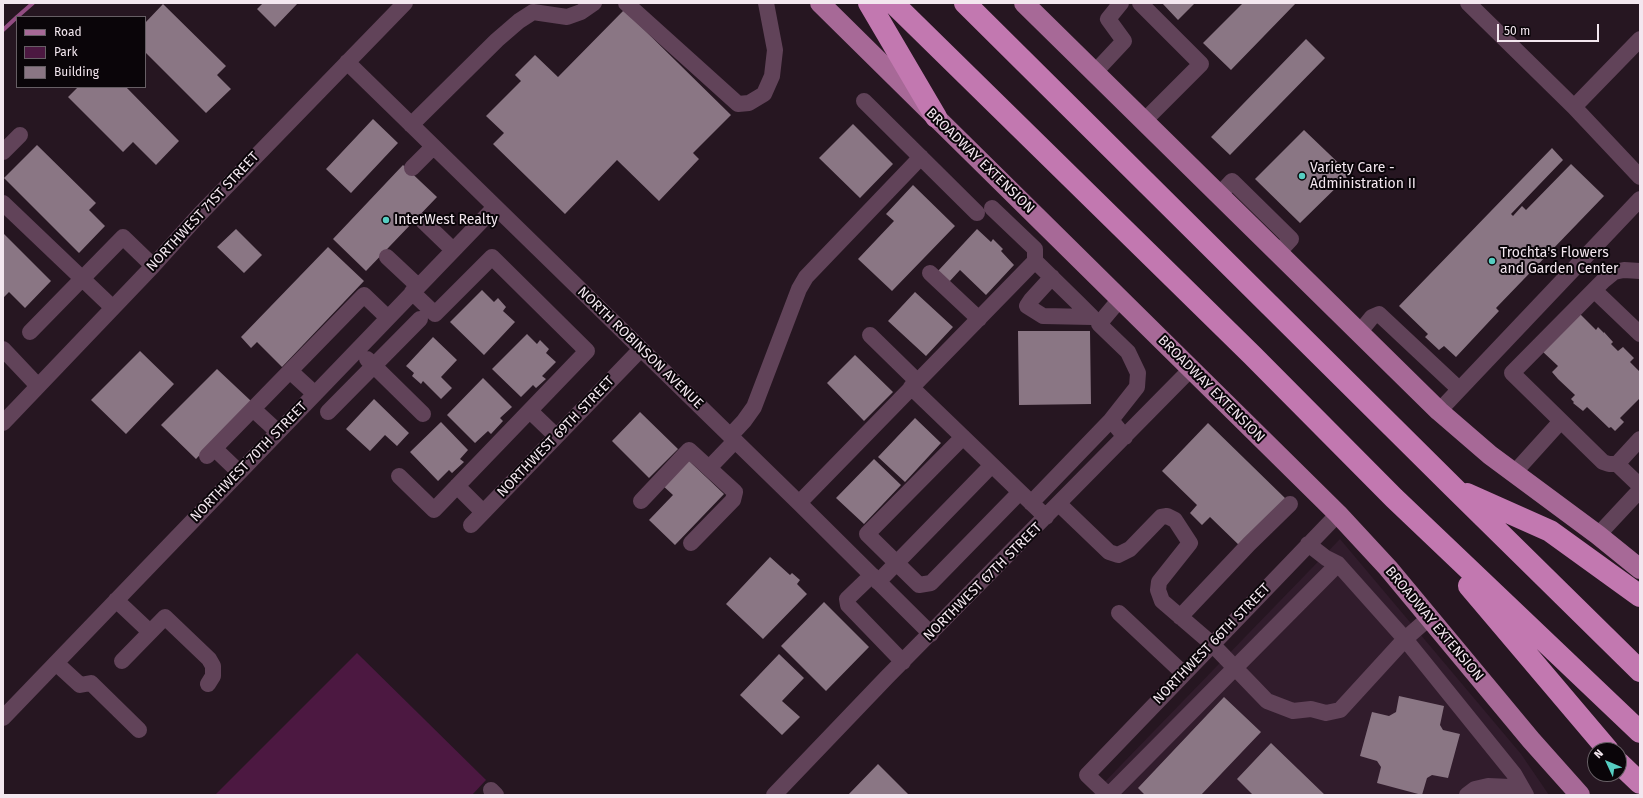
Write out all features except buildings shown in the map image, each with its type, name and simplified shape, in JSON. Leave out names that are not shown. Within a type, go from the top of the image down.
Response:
[{"type":"highway","points":[[869,3],[936,117]]},
{"type":"highway","points":[[892,3],[1252,355],[1394,498],[1640,732]]},
{"type":"highway","points":[[964,3],[1453,488],[1640,670]]},
{"type":"highway","points":[[1453,488],[1550,531],[1640,596]]},
{"type":"highway","points":[[1394,498],[1601,742]]},
{"type":"highway","points":[[1627,770],[1640,783]]},
{"type":"main road","name":"BROADWAY EXTENSION","points":[[820,3],[1338,514],[1388,568],[1531,740],[1580,795]]},
{"type":"main road","points":[[1024,3],[1439,411],[1514,473],[1598,535],[1640,569]]},
{"type":"street","name":"NORTHWEST 71ST STREET","points":[[3,423],[153,266],[199,215],[405,3]]},
{"type":"street","points":[[411,125],[497,40],[524,18],[533,12],[567,17],[581,12],[594,3]]},
{"type":"street","points":[[626,3],[738,104],[749,103],[764,94],[772,76],[775,50],[766,3]]},
{"type":"street","points":[[1095,72],[1124,41],[1108,19],[1121,3]]},
{"type":"street","points":[[1140,3],[1201,64],[1144,121]]},
{"type":"street","points":[[1468,3],[1574,107],[1640,177]]},
{"type":"street","points":[[1574,107],[1640,39]]},
{"type":"street","name":"NORTH ROBINSON AVENUE","points":[[348,62],[433,147],[733,438],[931,634]]},
{"type":"street","points":[[799,503],[1035,261],[1035,249],[921,157],[864,101]]},
{"type":"street","points":[[3,152],[20,135]]},
{"type":"street","points":[[412,168],[433,147]]},
{"type":"street","points":[[709,468],[733,438],[754,407],[799,289],[806,277],[921,157]]},
{"type":"street","points":[[1439,411],[1640,199]]},
{"type":"street","points":[[3,203],[113,308]]},
{"type":"street","name":"NORTHWEST 70TH STREET","points":[[3,718],[495,207]]},
{"type":"street","points":[[423,221],[453,250]]},
{"type":"street","points":[[30,332],[123,237],[153,266]]},
{"type":"street","points":[[387,257],[435,314],[492,257],[588,351],[434,510],[398,476]]},
{"type":"street","points":[[963,437],[867,534],[919,585],[931,583],[1111,420],[1137,387],[1138,373],[1128,352],[1035,261]]},
{"type":"street","points":[[1640,271],[1624,270],[1614,272],[1594,290],[1512,373],[1603,462],[1616,464],[1640,486]]},
{"type":"street","points":[[930,273],[979,319]]},
{"type":"street","points":[[1052,277],[1027,306],[1042,316],[1096,320],[1120,298]]},
{"type":"street","points":[[1594,290],[1640,334]]},
{"type":"street","points":[[239,472],[211,452],[364,295],[388,318]]},
{"type":"street","points":[[1359,333],[1372,317],[1379,314],[1459,389]]},
{"type":"street","points":[[328,412],[420,319]]},
{"type":"street","points":[[870,335],[963,437],[1046,517]]},
{"type":"street","points":[[3,348],[38,386]]},
{"type":"street","name":"NORTHWEST 69TH STREET","points":[[471,525],[641,349]]},
{"type":"street","points":[[357,350],[423,414]]},
{"type":"street","name":"NORTHWEST 67TH STREET","points":[[780,793],[903,662],[1191,369]]},
{"type":"street","points":[[290,371],[315,394]]},
{"type":"street","points":[[253,409],[278,432]]},
{"type":"street","points":[[530,410],[556,436]]},
{"type":"street","points":[[1111,420],[1125,437]]},
{"type":"street","points":[[1514,473],[1561,421]]},
{"type":"street","points":[[1616,464],[1640,439]]},
{"type":"street","points":[[641,501],[689,450],[735,492],[733,500],[691,543]]},
{"type":"street","points":[[903,662],[848,605],[847,599],[896,563],[992,465]]},
{"type":"street","points":[[457,486],[483,512]]},
{"type":"street","points":[[1598,535],[1640,490]]},
{"type":"street","points":[[1059,504],[1109,552],[1118,555],[1130,549],[1161,516],[1167,516],[1175,520],[1190,543],[1159,582],[1158,590],[1162,601],[1212,644],[1267,701],[1293,711],[1310,709],[1326,712],[1340,710],[1405,639],[1430,618]]},
{"type":"street","points":[[1180,616],[1290,504]]},
{"type":"street","name":"NORTHWEST 66TH STREET","points":[[1108,795],[1087,775],[1338,514]]},
{"type":"street","points":[[1308,544],[1326,558],[1338,564],[1405,639],[1514,774],[1523,790]]},
{"type":"street","points":[[1108,795],[1338,564]]},
{"type":"street","points":[[116,600],[150,632]]},
{"type":"street","points":[[1119,613],[1184,674]]},
{"type":"street","points":[[122,661],[165,616],[210,659],[213,666],[213,676],[208,684]]},
{"type":"street","points":[[56,663],[80,685],[91,683],[139,730]]},
{"type":"street","points":[[1467,795],[1475,789],[1488,786],[1510,787],[1523,790]]},
{"type":"shaded area","points":[[1340,539],[1521,754],[1549,795],[1092,795]]},
{"type":"green space","points":[[357,653],[486,780],[472,795],[215,795]]},
{"type":"waterway","points":[[18,16],[33,3]]},
{"type":"waterway","points":[[3,30],[16,18]]},
{"type":"place","name":"Variety Care - Administration II","points":[[1302,176]]},
{"type":"place","name":"InterWest Realty","points":[[386,220]]},
{"type":"place","name":"Trochta's Flowers and Garden Center","points":[[1492,261]]}]
